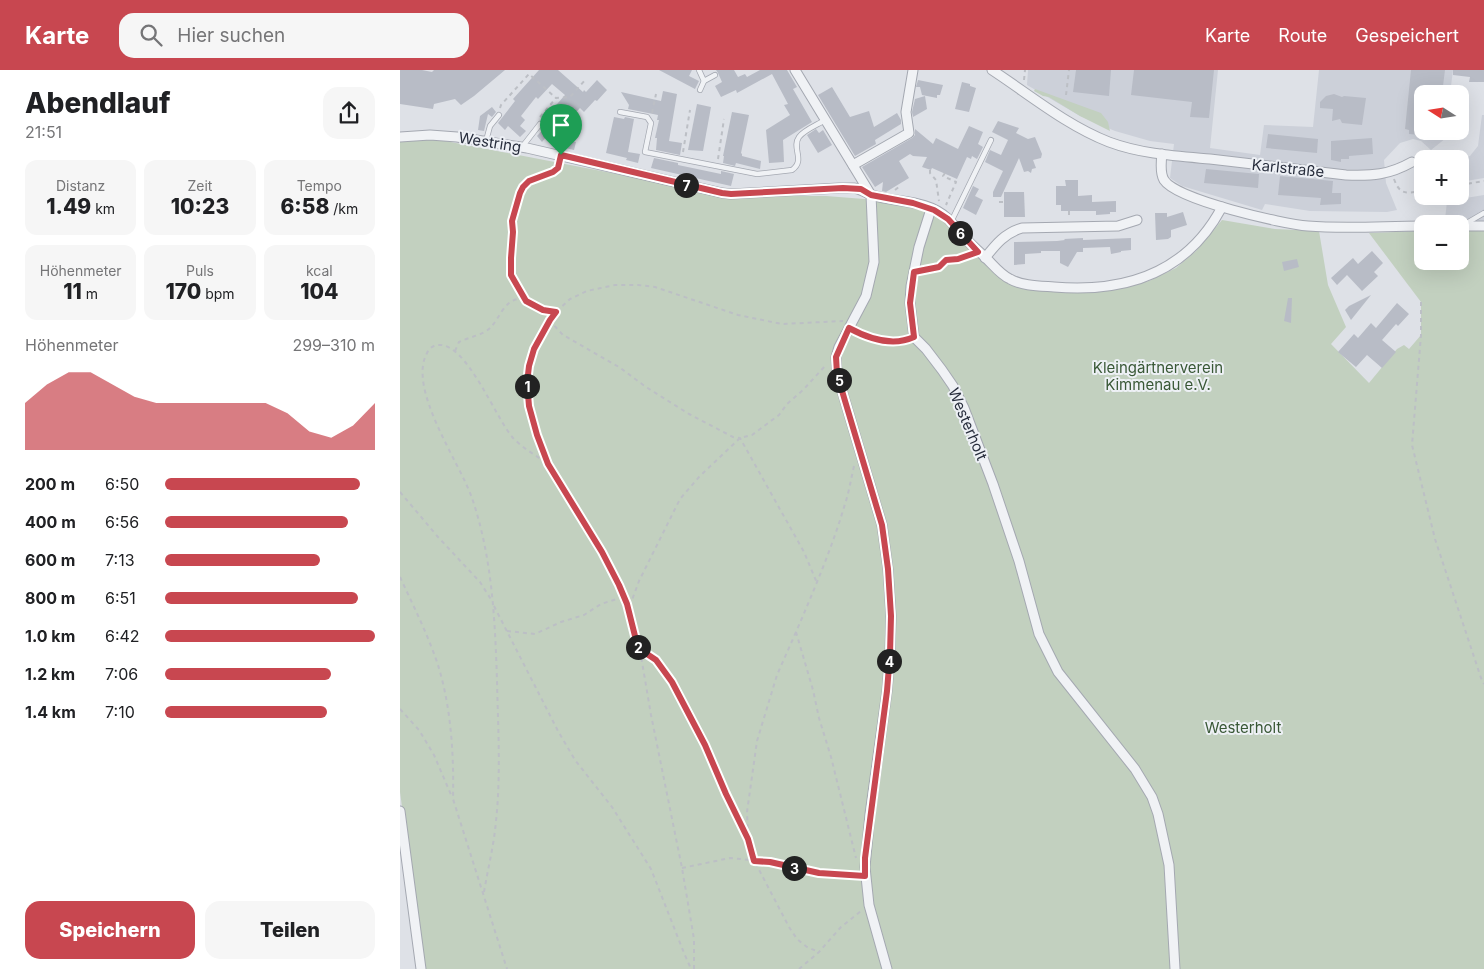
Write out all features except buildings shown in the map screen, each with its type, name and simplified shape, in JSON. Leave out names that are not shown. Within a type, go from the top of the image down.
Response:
[{"type":"street","points":[[795,70],[871,195],[874,262],[869,287],[836,357],[837,374],[882,525],[888,569],[891,616],[890,654],[887,691],[865,858],[865,876],[869,905],[887,969]]},
{"type":"street","points":[[853,165],[909,133],[906,112],[913,70]]},
{"type":"street","name":"Karlstraße","points":[[992,70],[1053,112],[1091,134],[1125,147],[1162,154],[1346,175],[1371,176],[1391,172],[1412,162]]},
{"type":"street","name":"Westring","points":[[400,137],[436,135],[522,147],[722,193],[861,189],[871,195],[935,206],[1005,277],[1015,282],[1060,288],[1101,287],[1155,273],[1178,260],[1201,237],[1222,207]]},
{"type":"street","points":[[1162,154],[1162,174],[1166,183],[1195,198],[1222,207],[1306,226],[1414,226]]},
{"type":"street","points":[[914,337],[910,303],[914,272],[920,247],[935,206]]},
{"type":"street","points":[[982,255],[1003,237],[1022,228],[1118,226],[1138,220]]},
{"type":"street","points":[[1469,226],[1484,226]]},
{"type":"street","name":"Westerholt","points":[[914,337],[942,370],[953,386],[964,408],[1016,552],[1039,634],[1058,672],[1135,769],[1152,797],[1158,814],[1169,865],[1175,969]]},
{"type":"street","points":[[400,811],[421,969]]},
{"type":"lane","points":[[699,70],[704,81]]},
{"type":"lane","points":[[700,90],[704,81],[715,75]]},
{"type":"lane","points":[[620,112],[647,117],[651,123],[645,152],[757,174],[792,170],[797,166],[796,141],[799,136],[825,120]]},
{"type":"lane","points":[[486,141],[490,126],[499,115]]},
{"type":"lane","points":[[522,147],[540,124]]},
{"type":"lane","points":[[950,222],[991,140]]},
{"type":"lane","points":[[1469,221],[1484,213]]},
{"type":"path","points":[[1066,95],[1069,70]]},
{"type":"path","points":[[499,115],[500,106],[529,74],[556,98],[570,98],[586,79]]},
{"type":"path","points":[[651,123],[656,94]]},
{"type":"path","points":[[540,124],[539,118],[556,98]]},
{"type":"path","points":[[681,159],[690,110]]},
{"type":"path","points":[[716,166],[724,119]]},
{"type":"path","points":[[526,301],[511,275],[512,221],[523,187],[529,181],[553,172],[558,168],[561,155]]},
{"type":"path","points":[[930,170],[930,173],[936,180],[935,206]]},
{"type":"path","points":[[1391,172],[1396,185],[1403,192],[1414,192]]},
{"type":"path","points":[[943,210],[956,182],[944,176],[945,173]]},
{"type":"path","points":[[1469,184],[1484,181]]},
{"type":"path","points":[[999,202],[1004,202]]},
{"type":"path","points":[[1069,211],[1069,223]]},
{"type":"path","points":[[914,272],[939,267],[946,260],[982,255]]},
{"type":"path","points":[[693,969],[694,939],[682,868],[638,648],[627,604],[602,552],[548,464],[537,435],[531,413],[527,383],[534,349],[550,320],[570,299],[587,291],[615,285],[655,287],[738,315],[782,324],[851,323],[862,335],[874,339],[896,343],[914,337]]},
{"type":"path","points":[[455,351],[459,342],[492,326],[508,304],[516,299],[526,301],[543,310],[556,312]]},
{"type":"path","points":[[1422,302],[1412,444],[1435,539],[1484,684]]},
{"type":"path","points":[[550,320],[563,335],[619,367],[646,387],[689,414],[733,437],[740,438],[752,435],[779,415],[787,404],[836,357]]},
{"type":"path","points":[[484,892],[496,822],[499,788],[496,633],[485,545],[471,496],[433,416],[424,382],[423,363],[428,350],[437,345],[445,346],[455,351],[474,373],[514,439],[525,449],[548,464]]},
{"type":"path","points":[[740,438],[804,552],[817,583]]},
{"type":"path","points":[[627,604],[632,600],[638,581],[680,498],[740,438]]},
{"type":"path","points":[[748,839],[747,812],[757,742],[777,675],[817,583],[844,506],[855,464]]},
{"type":"path","points":[[400,492],[480,582],[508,631],[558,731],[575,760],[612,807],[651,869],[684,954],[693,969]]},
{"type":"path","points":[[400,577],[437,661],[447,708],[451,740],[454,774],[453,799]]},
{"type":"path","points":[[508,631],[535,634],[561,622],[584,616],[601,604],[623,597]]},
{"type":"path","points":[[796,632],[831,757],[855,856],[865,876]]},
{"type":"path","points":[[638,648],[656,660],[672,682],[705,745],[748,839],[754,861],[797,939],[807,947],[818,952]]},
{"type":"path","points":[[400,709],[419,730],[434,755],[453,799],[507,969]]},
{"type":"path","points":[[682,868],[730,858],[770,862],[819,873],[865,876]]},
{"type":"path","points":[[799,969],[841,927],[869,905]]},
{"type":"shaded area","points":[[1028,70],[1218,70],[1210,148],[1260,155],[1264,125],[1313,127],[1319,70],[1453,70],[1451,85],[1414,85],[1414,139],[1400,143],[1384,160],[1386,183],[1397,210],[1387,212],[1310,211],[1265,204],[1262,210],[1182,186],[1170,178],[1174,144],[1150,141],[1115,131],[1080,116],[1027,85]]},
{"type":"shaded area","points":[[1482,115],[1484,115],[1484,178],[1469,180],[1469,156],[1478,146]]},
{"type":"shaded area","points":[[1417,140],[1444,140],[1431,150],[1421,141]]},
{"type":"shaded area","points":[[1484,195],[1484,221],[1469,221],[1469,215],[1446,215],[1447,205],[1469,205],[1469,197]]},
{"type":"green space","points":[[1035,89],[1101,113],[1108,122],[1110,131],[1080,116],[1049,97],[1034,91]]},
{"type":"green space","name":"Kleingärtnerverein Kimmenau e.V.","points":[[430,138],[731,196],[826,196],[877,200],[923,210],[939,217],[954,230],[984,263],[1009,282],[1023,287],[1060,292],[1112,290],[1149,281],[1176,268],[1196,251],[1222,220],[1275,229],[1319,231],[1328,285],[1346,327],[1331,344],[1369,383],[1397,349],[1404,345],[1409,349],[1421,335],[1421,302],[1369,233],[1414,231],[1414,270],[1469,270],[1469,230],[1484,229],[1484,969],[424,969],[400,792],[400,140]]},
{"type":"route","points":[[561,155],[722,193],[843,188],[861,189],[871,195],[913,203],[937,211],[948,219],[978,252],[958,259],[946,260],[939,267],[914,272],[910,303],[914,337],[896,343],[874,339],[849,328],[836,357],[837,374],[882,525],[888,569],[891,616],[887,691],[870,814],[865,876],[819,873],[770,862],[754,861],[748,839],[691,717],[672,682],[656,660],[638,648],[627,604],[619,585],[602,552],[548,464],[529,406],[527,383],[534,349],[556,312],[543,310],[526,301],[511,275],[512,221],[523,187],[529,181],[553,172],[558,168],[561,155]]}]
